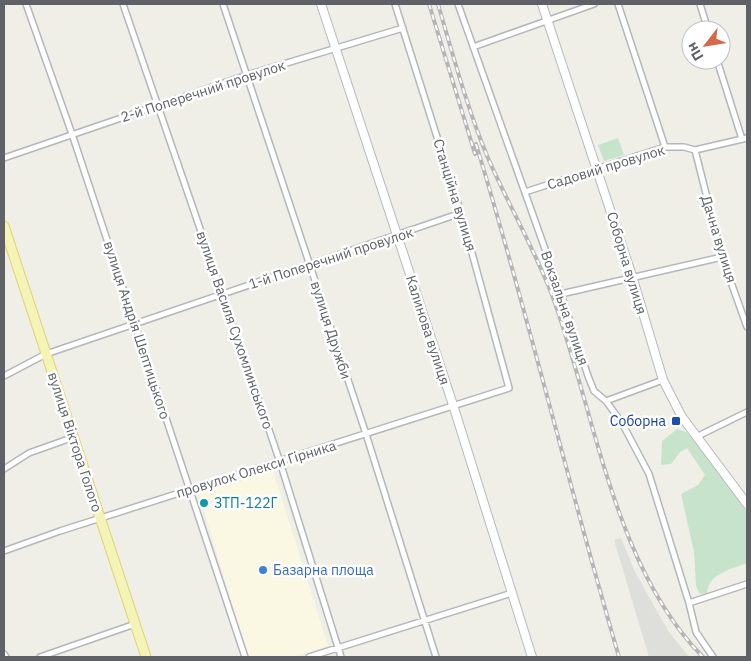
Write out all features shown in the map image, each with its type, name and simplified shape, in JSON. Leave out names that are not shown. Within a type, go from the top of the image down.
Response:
[{"type":"main road","name":"вулиця Віктора Голого","points":[[4,226],[146,657]]},
{"type":"street","name":"вулиця Андрія Шептицького","points":[[26,4],[72,134],[244,657]]},
{"type":"street","name":"вулиця Василя Сухомлинського","points":[[123,4],[280,462],[341,657]]},
{"type":"street","name":"вулиця Дружби","points":[[223,4],[366,434],[436,657]]},
{"type":"street","name":"Калинова вулиця","points":[[321,4],[454,408],[532,657]]},
{"type":"street","name":"Станційна вулиця","points":[[395,4],[461,213],[509,388]]},
{"type":"street","name":"Вокзальна вулиця","points":[[458,4],[561,294],[588,376],[594,391],[606,401],[622,423],[649,474],[689,603],[696,632],[713,657]]},
{"type":"street","name":"Соборна вулиця","points":[[542,4],[632,276],[663,380],[677,409],[747,504]]},
{"type":"street","points":[[473,47],[594,4]]},
{"type":"street","points":[[618,4],[665,147]]},
{"type":"street","points":[[700,4],[705,20]]},
{"type":"street","name":"2-й Поперечний провулок","points":[[4,158],[247,76],[403,28]]},
{"type":"street","points":[[721,70],[745,138]]},
{"type":"street","name":"Садовий провулок","points":[[525,192],[665,147],[684,147],[695,150],[745,138]]},
{"type":"street","name":"Дачна вулиця","points":[[695,150],[722,257],[747,327]]},
{"type":"street","name":"1-й Поперечний провулок","points":[[4,376],[46,354],[310,266],[461,213]]},
{"type":"street","points":[[561,294],[632,276],[722,257]]},
{"type":"street","points":[[606,401],[663,380]]},
{"type":"street","name":"провулок Олекси Гірника","points":[[4,551],[190,489],[454,408],[509,388]]},
{"type":"street","points":[[696,437],[747,412]]},
{"type":"street","points":[[4,469],[29,454],[74,437]]},
{"type":"street","points":[[689,603],[747,584]]},
{"type":"street","points":[[310,657],[512,592]]},
{"type":"street","points":[[40,657],[135,624]]},
{"type":"shaded area","name":"Базарна площа","points":[[273,471],[328,646],[294,657],[248,657],[199,494]]},
{"type":"shaded area","points":[[621,538],[635,572],[654,606],[669,632],[689,657],[649,657],[614,540]]},
{"type":"green space","points":[[618,138],[624,155],[604,161],[598,145]]},
{"type":"green space","points":[[677,429],[686,432],[696,443],[747,512],[747,563],[721,573],[712,581],[707,593],[700,594],[696,586],[694,552],[681,494],[698,485],[705,475],[687,448],[680,452],[671,464],[661,465],[662,441]]},
{"type":"railway","points":[[429,4],[475,154]]},
{"type":"railway","points":[[438,4],[480,139],[552,295],[610,485],[627,533],[647,578],[672,620],[703,657]]},
{"type":"railway","points":[[476,144],[619,657]]},
{"type":"place","name":"Соборна","points":[[676,421]]},
{"type":"place","name":"ЗТП-122Г","points":[[204,503]]},
{"type":"place","name":"Базарна площа","points":[[263,570]]}]
